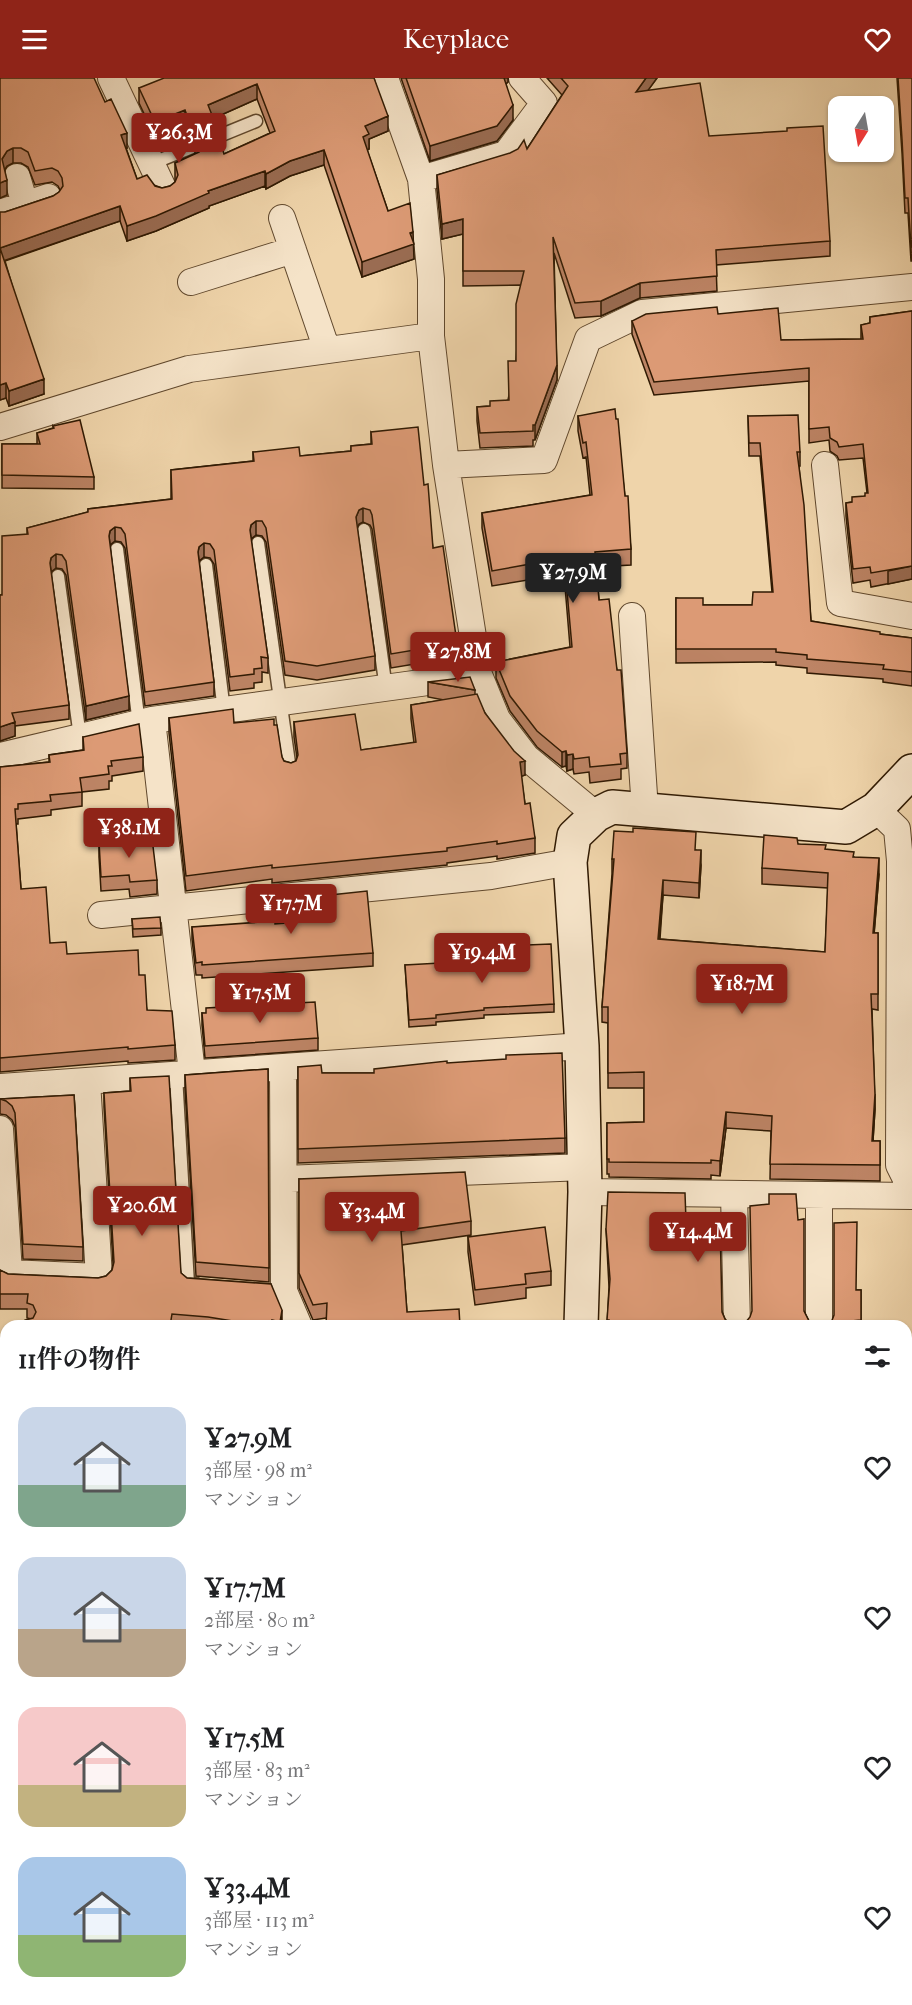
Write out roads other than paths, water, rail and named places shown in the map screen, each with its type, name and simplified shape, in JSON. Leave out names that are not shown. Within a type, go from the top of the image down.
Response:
[{"type":"street","points":[[111,78],[163,188]]},
{"type":"street","points":[[385,78],[421,179],[431,279],[431,336],[446,465],[479,675],[497,719],[526,757],[596,814]]},
{"type":"street","points":[[421,179],[506,154],[544,103],[522,78]]},
{"type":"street","points":[[0,213],[36,200],[17,177]]},
{"type":"street","points":[[282,218],[327,350]]},
{"type":"street","points":[[191,282],[293,250]]},
{"type":"street","points":[[446,465],[544,460],[588,339],[642,313],[912,287]]},
{"type":"street","points":[[0,427],[189,369],[431,336]]},
{"type":"street","points":[[825,465],[840,603],[912,616]]},
{"type":"street","points":[[632,616],[645,810]]},
{"type":"street","points":[[0,756],[145,722],[479,675]]},
{"type":"street","points":[[145,722],[173,908],[184,1074]]},
{"type":"street","points":[[912,771],[895,824],[900,861],[906,1132],[899,1165],[912,1191]]},
{"type":"street","points":[[581,1320],[585,1180],[582,1046],[570,862],[574,836],[596,814],[612,807],[846,827],[895,824]]},
{"type":"street","points":[[101,915],[491,876],[570,862]]},
{"type":"street","points":[[0,1087],[582,1046]]},
{"type":"street","points":[[283,1067],[284,1179],[278,1290],[296,1320]]},
{"type":"street","points":[[0,1129],[9,1273],[99,1276],[87,1081]]},
{"type":"street","points":[[284,1179],[585,1180],[734,1194],[912,1196]]},
{"type":"street","points":[[734,1194],[737,1320]]},
{"type":"street","points":[[819,1195],[819,1320]]},
{"type":"lane","points":[[153,163],[256,121]]},
{"type":"lane","points":[[364,530],[386,689]]},
{"type":"lane","points":[[258,543],[290,770]]},
{"type":"lane","points":[[117,549],[145,722]]},
{"type":"lane","points":[[206,565],[224,711]]},
{"type":"lane","points":[[58,576],[80,737]]},
{"type":"lane","points":[[184,1074],[188,1284],[209,1285]]}]
